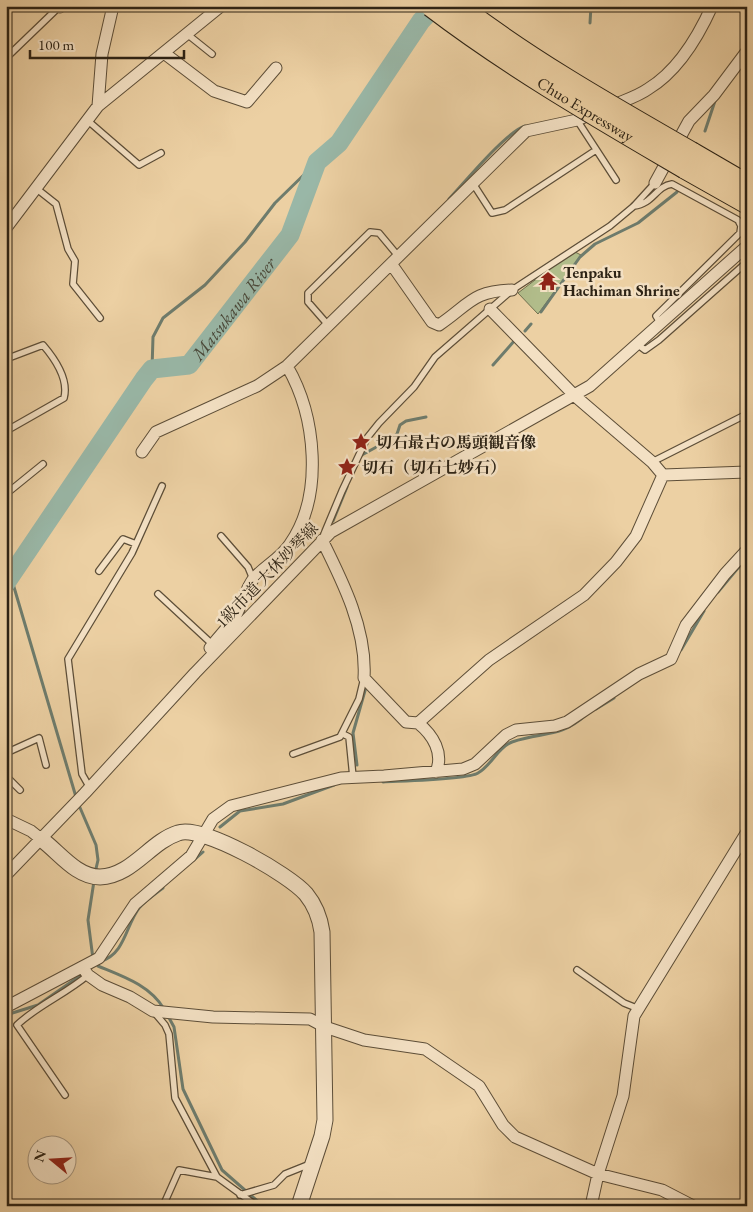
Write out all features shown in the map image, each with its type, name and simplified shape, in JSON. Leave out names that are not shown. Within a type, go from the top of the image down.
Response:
[{"type":"highway","name":"Chuo Expressway","points":[[431,6],[472,38],[561,96],[688,161],[747,185]]},
{"type":"highway","name":"Chuo Expressway","points":[[459,6],[486,27],[688,161],[747,203]]},
{"type":"street","points":[[98,106],[102,54],[113,6]]},
{"type":"street","points":[[6,228],[98,106],[221,6]]},
{"type":"street","points":[[142,452],[156,432],[257,386],[287,366],[396,261],[472,182],[526,130],[577,120],[648,90],[664,77],[696,36],[712,6]]},
{"type":"street","points":[[655,183],[689,121],[714,95],[747,51]]},
{"type":"street","points":[[164,53],[214,91],[247,102],[276,68]]},
{"type":"street","name":"1級市道 大休妙琴線","points":[[41,838],[88,791],[195,673],[322,540],[362,514],[590,386],[747,246]]},
{"type":"street","points":[[396,261],[432,322],[439,325],[471,299],[490,291],[512,290]]},
{"type":"street","points":[[490,309],[575,396],[652,462],[663,475]]},
{"type":"street","points":[[195,673],[200,661],[212,644],[235,617],[253,579],[290,546],[305,513],[312,462],[306,408],[296,381],[287,366]]},
{"type":"street","points":[[663,475],[747,472]]},
{"type":"street","points":[[418,723],[489,660],[590,588],[616,562],[636,536],[663,475]]},
{"type":"street","points":[[322,540],[343,581],[352,610],[363,647],[364,678],[406,722],[418,723],[434,740],[438,751],[439,763],[436,772]]},
{"type":"street","points":[[6,1007],[90,966],[135,904],[191,856],[214,819],[232,806],[341,778],[463,769],[475,764],[506,735],[516,730],[555,726],[568,722],[639,674],[671,659],[686,625],[747,550]]},
{"type":"street","points":[[6,819],[41,838],[81,872],[95,876],[118,874],[168,837],[180,832],[205,834],[240,850],[278,873],[297,886],[311,901],[322,932],[325,1120],[322,1136],[299,1206]]},
{"type":"street","points":[[591,1206],[598,1174],[624,1096],[634,1016],[747,832]]},
{"type":"street","points":[[6,875],[41,838]]},
{"type":"street","points":[[90,966],[102,985],[130,997],[157,1012],[213,1017],[310,1020],[364,1040],[425,1049],[479,1086],[503,1125],[515,1137],[598,1174],[662,1190],[693,1206]]},
{"type":"lane","points":[[6,58],[60,6]]},
{"type":"lane","points":[[187,34],[212,54]]},
{"type":"lane","points":[[87,120],[139,165],[162,153]]},
{"type":"lane","points":[[577,120],[616,180]]},
{"type":"lane","points":[[472,182],[492,213],[505,210],[596,150]]},
{"type":"lane","points":[[322,540],[367,438],[409,392],[435,357],[512,290],[610,226],[634,206],[655,183]]},
{"type":"lane","points":[[634,206],[647,203],[663,187],[672,184],[738,220],[741,226],[740,233],[656,316],[661,324]]},
{"type":"lane","points":[[37,189],[56,204],[68,249],[75,261],[73,284],[100,318]]},
{"type":"lane","points":[[329,326],[308,302],[308,293],[370,232],[379,234],[396,261]]},
{"type":"lane","points":[[637,344],[645,350],[652,345],[747,262]]},
{"type":"lane","points":[[6,359],[43,345],[57,362],[66,390],[64,398],[6,431]]},
{"type":"lane","points":[[652,462],[747,414]]},
{"type":"lane","points":[[6,494],[44,464]]},
{"type":"lane","points":[[88,791],[82,774],[68,659],[136,544],[162,486]]},
{"type":"lane","points":[[220,536],[248,567],[253,579]]},
{"type":"lane","points":[[99,571],[124,540],[136,544]]},
{"type":"lane","points":[[158,594],[212,644]]},
{"type":"lane","points":[[293,754],[340,737],[343,734],[359,699],[364,678]]},
{"type":"lane","points":[[343,734],[349,737],[353,777]]},
{"type":"lane","points":[[6,752],[38,738],[46,765]]},
{"type":"lane","points":[[6,776],[20,790]]},
{"type":"lane","points":[[64,1094],[17,1025],[26,1017],[70,990],[90,966]]},
{"type":"lane","points":[[577,970],[624,1004],[639,1009]]},
{"type":"lane","points":[[157,1012],[169,1034],[175,1098],[217,1177]]},
{"type":"lane","points":[[242,1194],[274,1185],[285,1174],[314,1162]]},
{"type":"lane","points":[[163,1206],[179,1170],[217,1177],[257,1206]]},
{"type":"green space","points":[[573,251],[581,255],[538,314],[518,293]]},
{"type":"waterway","name":"Matsukawa River","points":[[6,583],[152,369],[189,365],[290,235],[317,162],[339,143],[421,21],[435,6]]},
{"type":"waterway","points":[[590,23],[591,6]]},
{"type":"waterway","points":[[705,131],[715,101]]},
{"type":"waterway","points":[[449,199],[497,147],[517,130],[525,126]]},
{"type":"waterway","points":[[152,369],[153,337],[163,318],[205,285],[245,242],[275,203],[317,162]]},
{"type":"waterway","points":[[541,312],[580,257],[595,244],[638,223],[677,192]]},
{"type":"waterway","points":[[525,331],[531,324]]},
{"type":"waterway","points":[[493,365],[515,340]]},
{"type":"waterway","points":[[360,456],[391,439],[397,434],[400,425],[406,421],[426,417]]},
{"type":"waterway","points":[[333,521],[347,487]]},
{"type":"waterway","points":[[718,592],[743,562]]},
{"type":"waterway","points":[[11,577],[76,797]]},
{"type":"waterway","points":[[681,650],[704,611]]},
{"type":"waterway","points":[[357,765],[353,733],[366,687]]},
{"type":"waterway","points":[[596,709],[614,698]]},
{"type":"waterway","points":[[383,782],[447,779],[478,773],[507,744],[559,731],[576,723],[586,715]]},
{"type":"waterway","points":[[220,827],[240,811],[283,804],[334,785]]},
{"type":"waterway","points":[[78,803],[96,845],[98,860],[95,873]]},
{"type":"waterway","points":[[194,860],[203,852]]},
{"type":"waterway","points":[[93,959],[88,920],[94,881]]},
{"type":"waterway","points":[[101,961],[109,957],[120,946],[139,908],[163,888]]},
{"type":"waterway","points":[[98,966],[143,987],[164,1009]]},
{"type":"waterway","points":[[6,1015],[38,1005],[84,973]]},
{"type":"waterway","points":[[168,1016],[174,1027],[183,1089],[222,1170],[263,1206]]},
{"type":"place","name":"Tenpaku Hachiman Shrine","points":[[548,281]]},
{"type":"place","name":"切石最古の馬頭観音像","points":[[361,442]]},
{"type":"place","name":"切石（切石七妙石）","points":[[347,467]]}]
